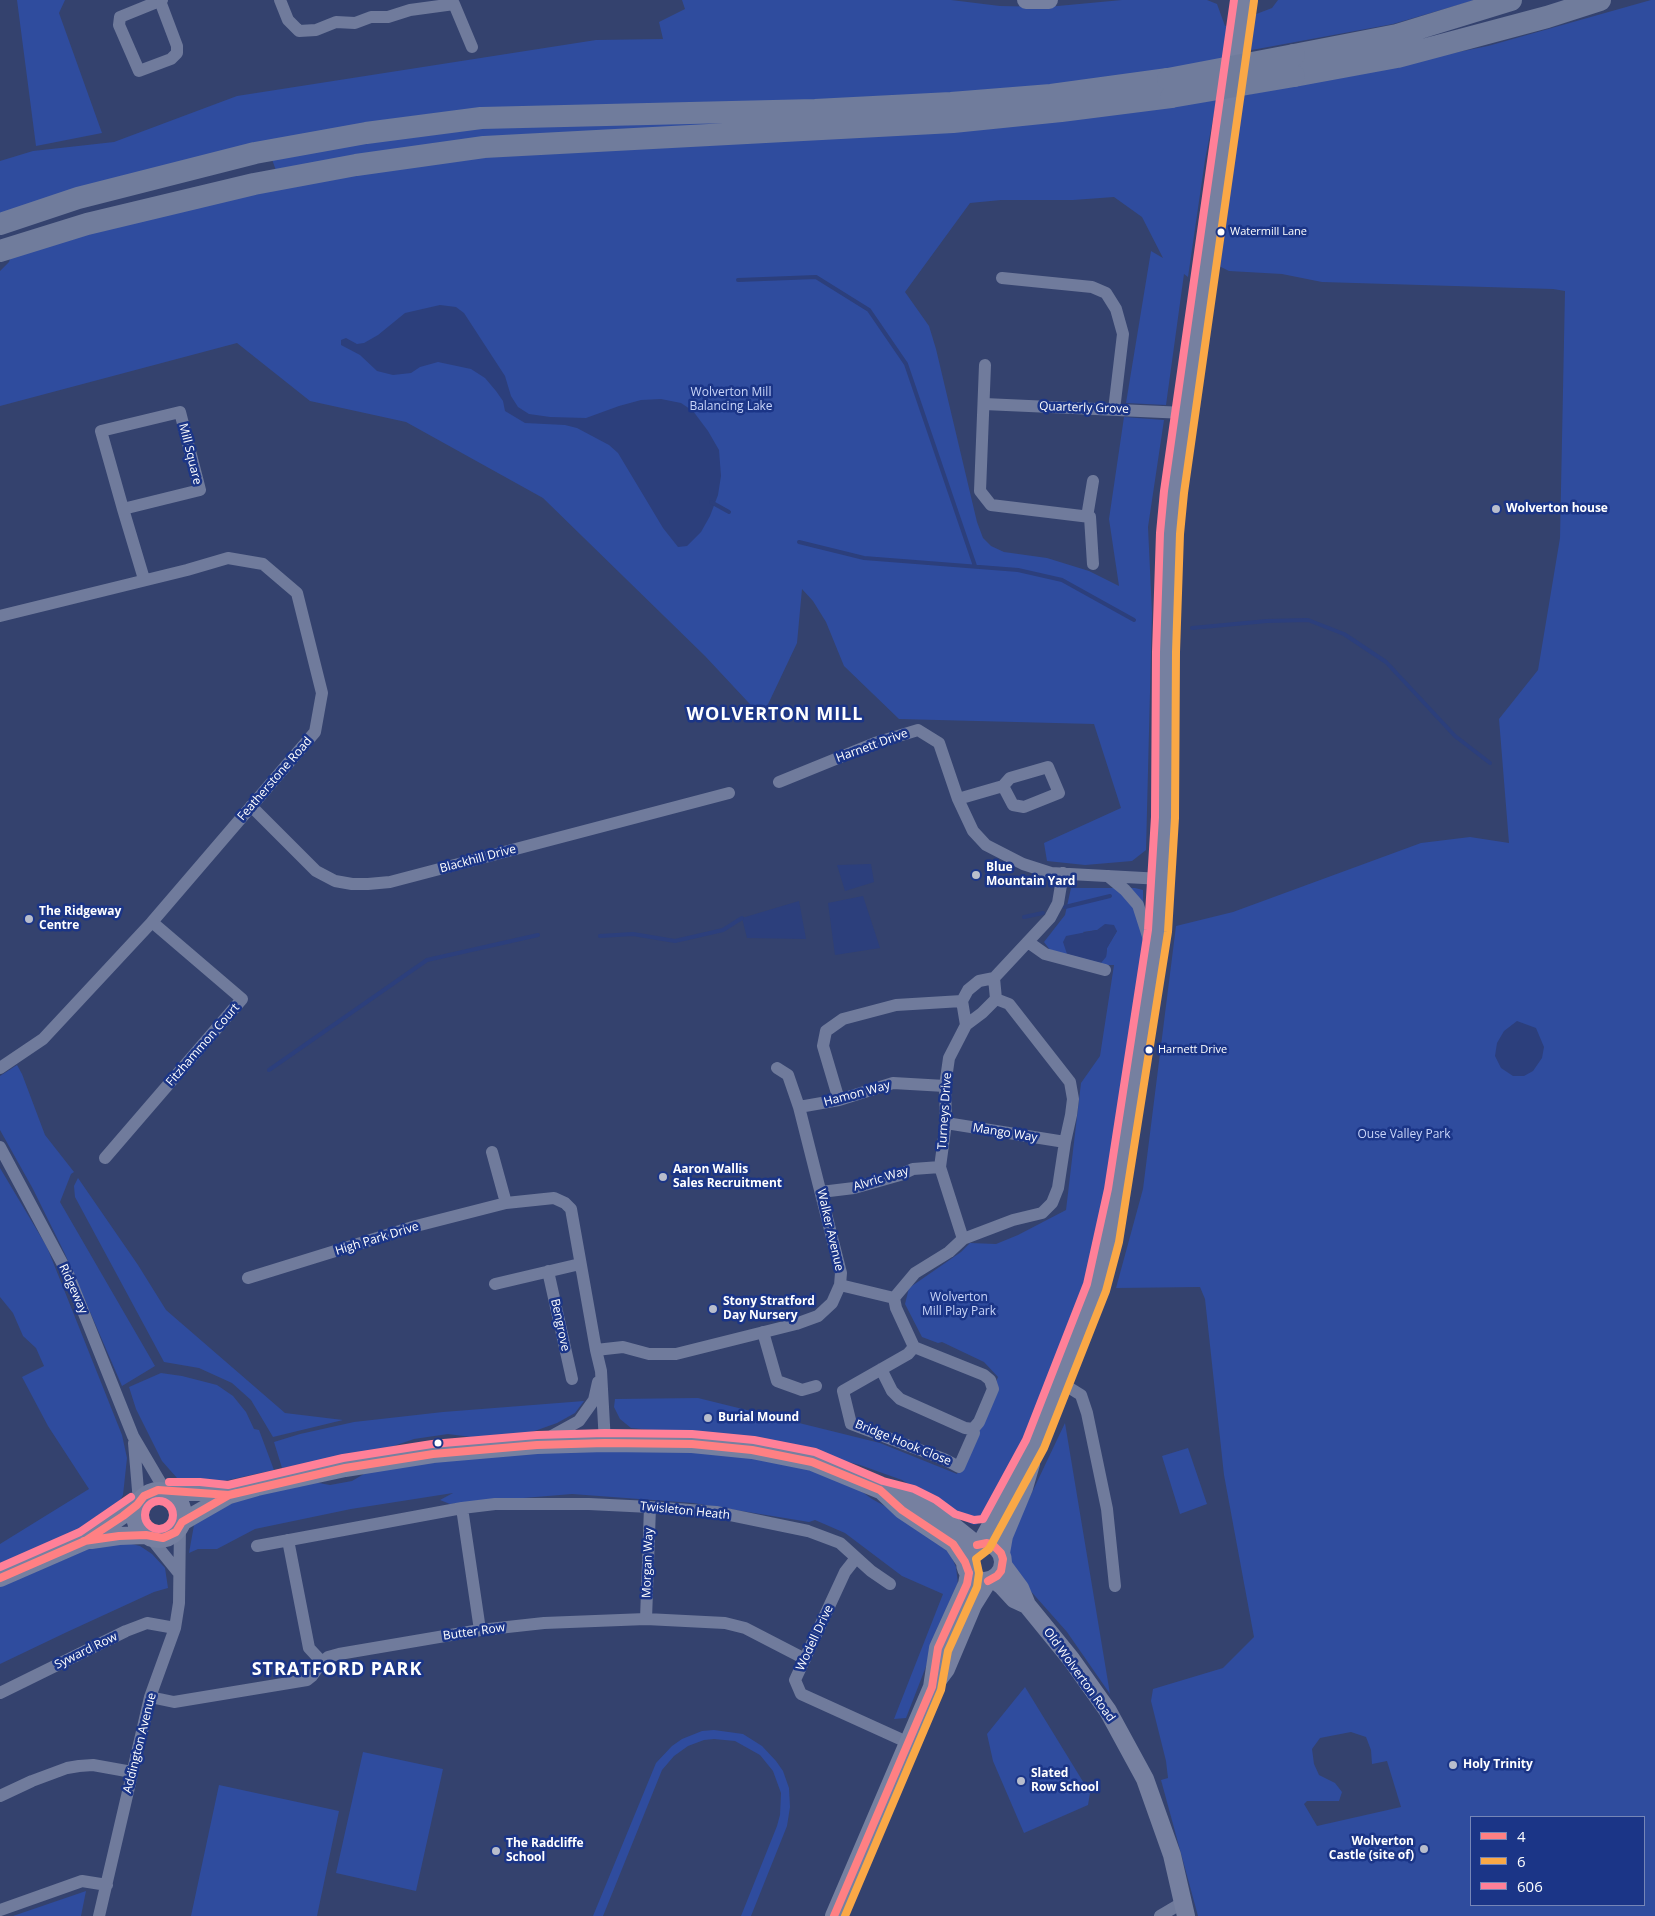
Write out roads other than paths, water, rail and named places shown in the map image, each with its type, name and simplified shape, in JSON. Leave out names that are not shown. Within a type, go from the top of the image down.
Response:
[{"type":"highway","points":[[0,252],[87,224],[254,184],[356,165],[484,147],[953,122],[1061,112],[1170,88],[1294,65],[1511,0]]},
{"type":"highway","points":[[1294,65],[1396,57],[1600,0]]},
{"type":"highway","points":[[0,224],[78,198],[255,153],[366,133],[481,118],[815,110],[1170,88]]},
{"type":"street","points":[[161,0],[176,46],[176,53],[170,59],[138,71],[119,25],[120,17],[161,0]]},
{"type":"street","points":[[280,0],[288,20],[300,31],[316,30],[336,22],[355,23],[371,17],[388,17],[410,10],[454,4],[472,47]]},
{"type":"street","points":[[1026,0],[1049,0]]},
{"type":"street","points":[[834,1916],[932,1687],[938,1648],[967,1584],[968,1552],[979,1544],[990,1527],[1035,1444],[1097,1287],[1108,1240],[1118,1191],[1154,954],[1162,879],[1165,817],[1166,652],[1170,533],[1185,413],[1244,0]]},
{"type":"street","points":[[1002,278],[1092,287],[1106,292],[1116,308],[1123,334],[1114,410]]},
{"type":"street","points":[[985,366],[980,491],[991,505],[1090,517],[1093,564]]},
{"type":"street","name":"Quarterly Grove","points":[[984,404],[1185,413]]},
{"type":"street","name":"Mill Square","points":[[123,509],[200,490],[180,412],[101,431],[123,509],[144,579]]},
{"type":"street","points":[[1087,517],[1093,481]]},
{"type":"street","name":"Featherstone Road","points":[[0,616],[144,579],[188,570],[228,558],[263,564],[297,593],[322,693],[315,732],[152,922],[43,1039],[1,1066]]},
{"type":"street","name":"Harnett Drive","points":[[779,782],[875,743],[918,730],[939,743],[958,799],[973,831],[986,845],[1023,864],[1051,873],[1162,879]]},
{"type":"street","points":[[958,799],[1004,786]]},
{"type":"street","name":"Blackhill Drive","points":[[251,806],[316,871],[335,880],[352,884],[368,884],[390,882],[729,793]]},
{"type":"street","points":[[966,1025],[962,1001],[968,990],[979,981],[994,978],[1050,918],[1058,903],[1062,873]]},
{"type":"street","points":[[1108,876],[1125,890],[1138,905],[1154,954]]},
{"type":"street","name":"Fitzhammon Court","points":[[106,1158],[242,999],[152,922]]},
{"type":"street","points":[[1028,942],[1045,954],[1105,970]]},
{"type":"street","points":[[894,1298],[915,1273],[948,1252],[963,1239],[1013,1220],[1042,1213],[1052,1203],[1058,1188],[1064,1142],[1073,1099],[1070,1082],[1008,1004],[996,999],[994,978]]},
{"type":"street","name":"Turneys Drive","points":[[963,1239],[940,1168],[946,1123],[945,1086],[948,1058],[966,1025],[982,1014],[996,999]]},
{"type":"street","points":[[840,1100],[823,1046],[826,1031],[843,1019],[896,1005],[962,1001]]},
{"type":"street","name":"Walker Avenue","points":[[596,1350],[623,1347],[650,1354],[676,1354],[818,1316],[832,1303],[840,1285],[841,1273],[799,1107],[788,1075],[777,1068]]},
{"type":"street","name":"Hamon Way","points":[[799,1107],[840,1100],[893,1083],[945,1086]]},
{"type":"street","name":"Mango Way","points":[[946,1123],[1064,1142]]},
{"type":"street","name":"Ridgeway","points":[[0,1147],[69,1276],[133,1436],[168,1492]]},
{"type":"street","points":[[492,1152],[506,1203]]},
{"type":"street","name":"Alvric Way","points":[[821,1192],[854,1188],[913,1170],[940,1168]]},
{"type":"street","name":"High Park Drive","points":[[248,1278],[416,1226],[506,1203],[554,1198],[565,1203],[571,1209],[601,1371],[605,1443]]},
{"type":"street","points":[[495,1284],[580,1264]]},
{"type":"street","name":"Bengrove","points":[[548,1271],[572,1379]]},
{"type":"street","points":[[840,1285],[894,1298]]},
{"type":"street","points":[[894,1298],[896,1308],[914,1347]]},
{"type":"street","points":[[763,1332],[777,1382],[802,1390],[816,1386]]},
{"type":"street","name":"Bridge Hook Close","points":[[914,1347],[984,1375],[990,1380],[993,1389],[979,1422],[973,1428],[974,1433],[959,1467],[944,1459],[851,1424],[843,1391],[881,1370],[908,1354],[914,1347]]},
{"type":"street","points":[[881,1370],[892,1392],[900,1399],[965,1428],[973,1428]]},
{"type":"street","name":"High Park Drive","points":[[537,1445],[579,1421],[594,1400],[601,1371]]},
{"type":"street","points":[[1060,1382],[1080,1395],[1087,1413],[1107,1509],[1115,1586]]},
{"type":"street","name":"Ridgeway","points":[[133,1436],[138,1503]]},
{"type":"street","points":[[85,1540],[118,1536],[163,1538],[176,1532],[181,1524],[229,1495],[345,1468],[434,1454],[537,1445],[605,1443],[692,1444],[752,1450],[812,1462],[880,1490],[910,1498],[931,1508],[979,1544],[993,1545],[996,1570]]},
{"type":"street","points":[[932,1687],[946,1668],[978,1596],[996,1570],[1004,1536],[1028,1476],[1035,1444]]},
{"type":"street","points":[[0,1578],[85,1540],[151,1492],[158,1490],[229,1495]]},
{"type":"street","points":[[880,1490],[902,1510],[953,1544],[977,1580],[996,1570]]},
{"type":"street","points":[[168,1492],[180,1502],[182,1508],[181,1524]]},
{"type":"street","points":[[138,1503],[135,1511],[137,1524],[178,1572]]},
{"type":"street","name":"Twisleton Heath","points":[[257,1546],[462,1508],[505,1504],[589,1504],[650,1507],[716,1512],[808,1531],[840,1543],[871,1571],[890,1584]]},
{"type":"street","name":"Morgan Way","points":[[646,1619],[650,1507]]},
{"type":"street","points":[[462,1508],[480,1630]]},
{"type":"street","points":[[950,1523],[973,1530],[990,1527]]},
{"type":"street","name":"Addington Avenue","points":[[99,1916],[150,1697],[175,1628],[179,1603],[178,1572],[181,1524]]},
{"type":"street","points":[[288,1540],[309,1648],[322,1662]]},
{"type":"street","name":"Wodell Drive","points":[[856,1558],[845,1572],[795,1680],[801,1694],[909,1743]]},
{"type":"street","name":"Old Wolverton Road","points":[[996,1570],[1020,1588],[1021,1602],[1071,1659],[1108,1711],[1145,1779],[1172,1855],[1184,1910]]},
{"type":"street","points":[[978,1596],[993,1593],[1021,1602]]},
{"type":"street","name":"Butter Row","points":[[150,1697],[174,1702],[307,1680],[322,1662],[339,1654],[480,1630],[544,1623],[646,1619],[725,1623],[745,1628],[804,1659]]},
{"type":"street","name":"Syward Row","points":[[0,1693],[147,1623],[175,1628]]},
{"type":"street","points":[[0,1796],[41,1778],[79,1766],[93,1765],[132,1772]]},
{"type":"street","points":[[0,1910],[82,1882],[107,1885]]},
{"type":"street","points":[[1160,1916],[1184,1910]]},
{"type":"waterway","points":[[738,280],[816,277],[869,310],[906,364],[975,566]]},
{"type":"waterway","points":[[711,502],[729,512]]},
{"type":"waterway","points":[[799,542],[864,558],[1018,570],[1062,580],[1134,620]]},
{"type":"waterway","points":[[1192,628],[1267,621],[1308,620],[1344,634],[1386,662],[1455,736],[1490,763]]},
{"type":"waterway","points":[[1065,907],[1110,896]]},
{"type":"waterway","points":[[1024,917],[1043,913]]},
{"type":"waterway","points":[[600,936],[633,934],[675,941],[723,930],[742,918]]},
{"type":"waterway","points":[[269,1070],[427,960],[538,935]]},
{"type":"place","name":"Watermill Lane","points":[[1221,232]]},
{"type":"place","name":"Wolverton house","points":[[1496,509]]},
{"type":"place","name":"Blue Mountain Yard","points":[[976,875]]},
{"type":"place","name":"The Ridgeway Centre","points":[[29,919]]},
{"type":"place","name":"Harnett Drive","points":[[1149,1050]]},
{"type":"place","name":"Aaron Wallis Sales Recruitment","points":[[663,1177]]},
{"type":"place","name":"Stony Stratford Day Nursery","points":[[713,1309]]},
{"type":"place","name":"Burial Mound","points":[[708,1418]]},
{"type":"place","name":"Holy Trinity","points":[[1453,1765]]},
{"type":"place","name":"Slated Row School","points":[[1021,1781]]},
{"type":"place","name":"Wolverton Castle (site of)","points":[[1424,1849]]},
{"type":"place","name":"The Radcliffe School","points":[[496,1851]]},
{"type":"district","name":"WOLVERTON MILL","points":[[775,715]]},
{"type":"district","name":"STRATFORD PARK","points":[[337,1670]]},
{"type":"park label","name":"Wolverton Mill Balancing Lake","points":[[731,400]]},
{"type":"park label","name":"Ouse Valley Park","points":[[1404,1135]]},
{"type":"park label","name":"Wolverton Mill Play Park","points":[[959,1305]]}]
